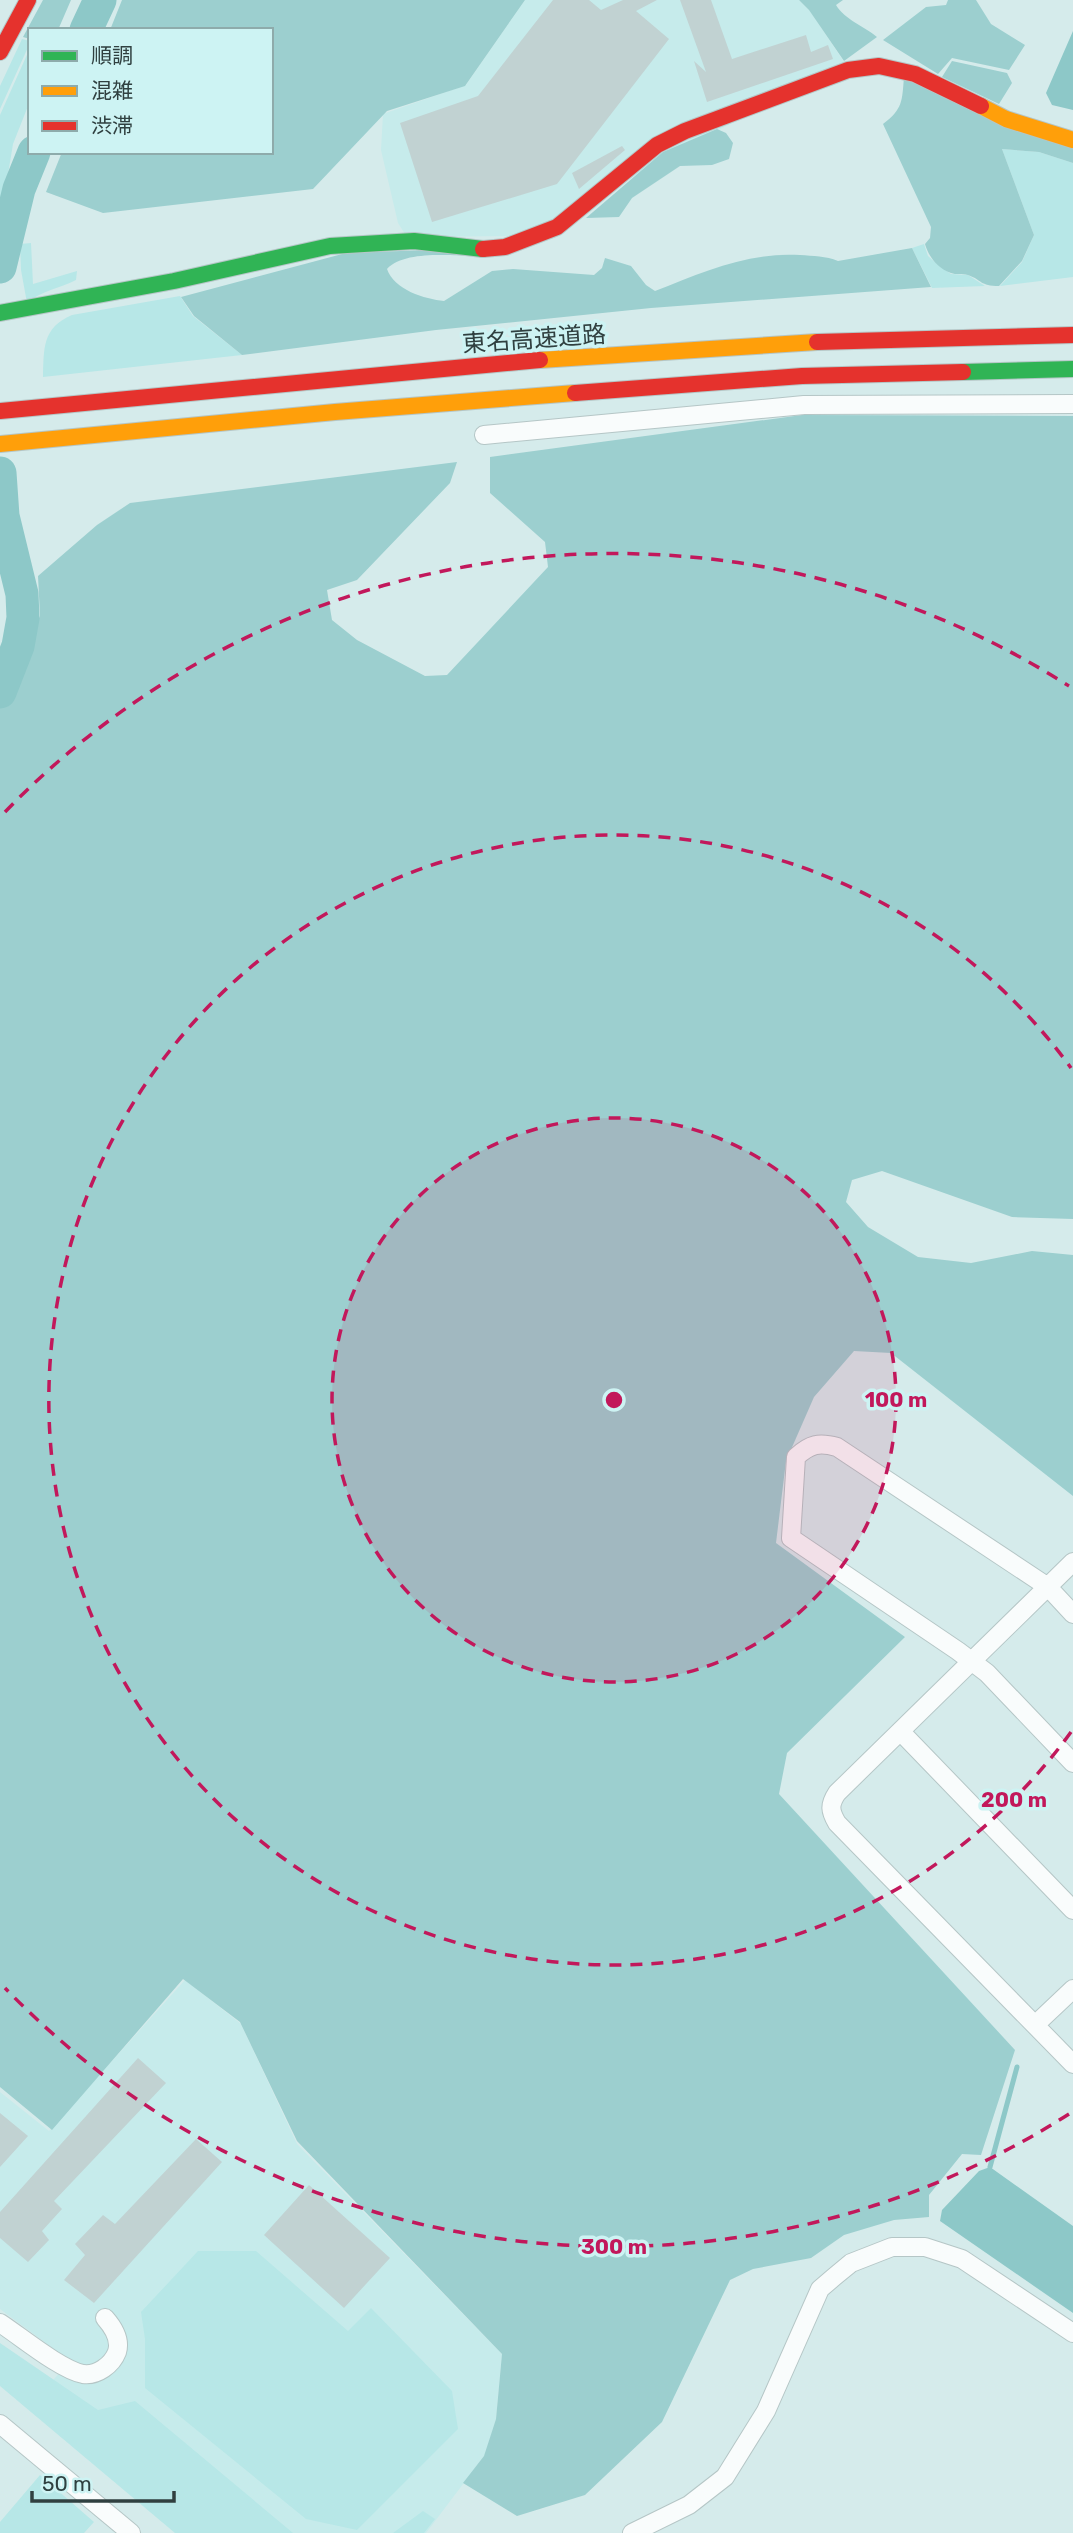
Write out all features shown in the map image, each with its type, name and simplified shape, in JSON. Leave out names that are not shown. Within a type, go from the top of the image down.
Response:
[{"type":"main road","points":[[0,51],[28,0]]},
{"type":"main road","points":[[6,312],[174,281],[330,246],[414,240],[486,249],[505,247],[557,228],[657,145],[698,126],[848,70],[865,67],[887,67],[915,74],[1006,119],[1073,140]]},
{"type":"main road","name":"東名高速道路","points":[[0,411],[362,375],[786,344],[1073,335]]},
{"type":"main road","points":[[0,444],[335,412],[788,377],[1073,369]]},
{"type":"street","points":[[484,435],[804,405],[1073,404]]},
{"type":"street","points":[[1073,1614],[1048,1587],[837,1447],[815,1444],[806,1447],[796,1457],[791,1538],[987,1673],[1073,1763]]},
{"type":"street","points":[[1073,1562],[831,1801],[831,1813],[837,1823],[1073,2064]]},
{"type":"street","points":[[901,1732],[1073,1910]]},
{"type":"street","points":[[1036,2024],[1073,1989]]},
{"type":"street","points":[[632,2533],[689,2505],[725,2477],[766,2411],[820,2289],[851,2263],[892,2247],[925,2247],[947,2253],[962,2259],[1073,2333]]},
{"type":"street","points":[[0,2323],[67,2368],[84,2374],[100,2371],[111,2362],[118,2350],[113,2327],[105,2318]]},
{"type":"street","points":[[0,2424],[131,2533]]},
{"type":"shaded area","points":[[43,0],[71,0],[59,28],[28,28],[28,38],[23,37]]},
{"type":"shaded area","points":[[122,0],[525,0],[465,86],[387,111],[313,189],[103,213],[46,192],[61,154],[273,154],[273,28],[111,28]]},
{"type":"shaded area","points":[[525,0],[799,0],[810,11],[844,62],[570,211],[517,236],[407,237],[398,223],[381,150],[383,114],[466,85]]},
{"type":"shaded area","points":[[799,0],[843,0],[836,5],[840,10],[877,37],[844,61],[809,10]]},
{"type":"shaded area","points":[[948,0],[976,0],[991,24],[1025,45],[1009,70],[952,58],[938,74],[883,40],[926,7],[946,5]]},
{"type":"shaded area","points":[[1073,31],[1073,110],[1052,105],[1046,93]]},
{"type":"shaded area","points":[[22,39],[28,40],[28,47],[0,109],[0,86]]},
{"type":"shaded area","points":[[28,52],[28,106],[13,144],[8,174],[12,192],[0,227],[0,115]]},
{"type":"shaded area","points":[[952,61],[1007,73],[1012,83],[999,104],[942,77]]},
{"type":"shaded area","points":[[904,77],[1073,145],[1073,163],[1039,152],[1002,149],[1034,235],[1022,261],[999,286],[985,284],[968,275],[953,274],[931,258],[925,244],[930,238],[931,227],[883,124],[900,104]]},
{"type":"shaded area","points":[[717,129],[726,133],[733,143],[729,159],[712,165],[680,166],[632,198],[619,217],[586,218],[663,152]]},
{"type":"shaded area","points":[[1002,149],[1039,152],[1073,163],[1073,277],[1000,286],[1022,262],[1034,235]]},
{"type":"shaded area","points":[[31,243],[33,284],[77,271],[76,280],[39,295],[27,303],[20,244]]},
{"type":"shaded area","points":[[924,244],[928,256],[951,274],[968,275],[985,286],[932,288],[912,248]]},
{"type":"shaded area","points":[[912,248],[931,287],[651,308],[436,330],[242,355],[194,316],[181,297],[346,253],[428,250],[476,256],[416,257],[395,263],[387,269],[396,283],[403,288],[419,296],[444,301],[492,271],[513,269],[594,275],[602,268],[605,258],[631,266],[646,285],[655,291],[744,260],[800,255],[838,261]]},
{"type":"shaded area","points":[[180,296],[193,316],[242,355],[43,377],[47,340],[62,320],[72,315]]},
{"type":"shaded area","points":[[802,415],[1073,416],[1073,1219],[1012,1217],[882,1171],[852,1180],[846,1202],[868,1227],[918,1257],[971,1263],[1032,1251],[1073,1255],[1073,1496],[891,1353],[854,1351],[814,1397],[786,1461],[776,1543],[905,1637],[787,1753],[779,1794],[1015,2050],[981,2155],[962,2154],[929,2195],[929,2217],[894,2220],[844,2235],[811,2258],[753,2269],[730,2280],[662,2422],[585,2495],[517,2516],[463,2483],[484,2456],[496,2419],[502,2354],[297,2141],[240,2022],[183,1979],[52,2130],[0,2087],[0,704],[40,616],[38,576],[97,525],[130,503],[457,462],[450,483],[357,580],[327,590],[332,620],[357,640],[425,676],[447,675],[548,567],[545,542],[490,493],[490,457]]},
{"type":"shaded area","points":[[185,1980],[241,2024],[297,2144],[502,2354],[496,2419],[485,2455],[426,2533],[176,2533],[30,2406],[70,2361],[0,2309],[0,2092],[49,2131]]},
{"type":"shaded area","points":[[990,2167],[1073,2226],[1073,2313],[940,2221],[942,2210],[979,2171]]},
{"type":"shaded area","points":[[198,2251],[256,2251],[348,2331],[371,2308],[452,2391],[458,2429],[357,2530],[306,2519],[145,2388],[145,2339],[141,2312]]},
{"type":"shaded area","points":[[0,2343],[98,2410],[135,2401],[293,2533],[175,2533],[0,2386]]},
{"type":"shaded area","points":[[40,2475],[94,2522],[84,2533],[0,2533],[0,2522]]},
{"type":"shaded area","points":[[423,2511],[435,2519],[424,2533],[393,2533]]},
{"type":"building","points":[[553,0],[589,0],[601,10],[623,0],[657,0],[636,11],[669,39],[557,184],[432,222],[400,123],[478,96]]},
{"type":"building","points":[[680,0],[711,0],[732,59],[806,35],[811,52],[828,45],[833,59],[707,102],[694,61],[706,72]]},
{"type":"building","points":[[622,146],[625,150],[579,189],[572,173]]},
{"type":"building","points":[[138,2058],[166,2083],[54,2201],[62,2209],[42,2231],[49,2240],[28,2262],[0,2238],[0,2212]]},
{"type":"building","points":[[0,2113],[28,2136],[0,2167]]},
{"type":"building","points":[[196,2139],[222,2162],[94,2303],[64,2280],[85,2255],[75,2244],[103,2215],[115,2224]]},
{"type":"building","points":[[309,2185],[390,2258],[344,2308],[264,2235]]},
{"type":"waterway","points":[[87,28],[100,0]]},
{"type":"waterway","points":[[0,267],[19,189],[33,154]]},
{"type":"waterway","points":[[0,473],[3,516],[22,594],[23,618],[18,646],[0,692]]},
{"type":"waterway","points":[[990,2167],[1017,2067]]},
{"type":"traffic: fast","points":[[0,313],[174,281],[330,246],[414,241],[483,249]]},
{"type":"traffic: fast","points":[[963,372],[1073,369]]},
{"type":"traffic: slow","points":[[981,106],[1006,119],[1073,140]]},
{"type":"traffic: slow","points":[[540,360],[817,342]]},
{"type":"traffic: slow","points":[[0,444],[335,412],[575,393]]},
{"type":"traffic: jam","points":[[0,52],[28,0]]},
{"type":"traffic: jam","points":[[483,249],[505,247],[557,227],[657,145],[685,131],[848,70],[879,66],[915,74],[981,106]]},
{"type":"traffic: jam","points":[[817,342],[1073,335]]},
{"type":"traffic: jam","points":[[0,411],[540,360]]},
{"type":"traffic: jam","points":[[575,393],[802,376],[963,372]]}]
